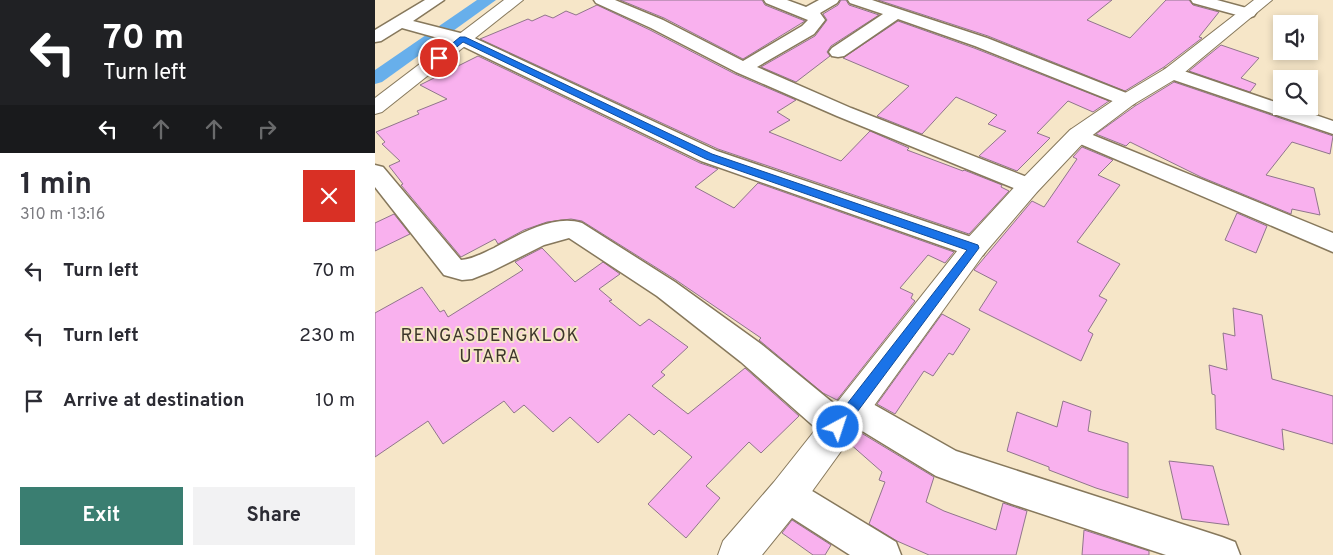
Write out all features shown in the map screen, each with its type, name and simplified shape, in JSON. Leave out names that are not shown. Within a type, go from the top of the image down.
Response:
[{"type":"street","points":[[375,37],[404,23],[436,0]]},
{"type":"street","points":[[375,108],[458,38],[515,0]]},
{"type":"street","points":[[602,0],[657,24],[743,68],[844,112],[1029,186]]},
{"type":"street","points":[[743,68],[809,30],[817,20],[816,17],[772,0]]},
{"type":"street","points":[[807,14],[831,0]]},
{"type":"street","points":[[856,0],[981,42],[1127,100]]},
{"type":"street","points":[[1199,0],[1256,6]]},
{"type":"street","points":[[737,555],[787,495],[974,248],[1029,186],[1078,136],[1127,100],[1173,73],[1256,6]]},
{"type":"street","points":[[838,52],[896,13]]},
{"type":"street","points":[[404,23],[458,38],[709,156],[974,248]]},
{"type":"street","points":[[1173,73],[1333,128]]},
{"type":"street","points":[[1078,136],[1333,243]]},
{"type":"street","points":[[375,172],[453,268],[462,270],[472,269],[546,234],[565,228],[573,229],[674,295],[751,353],[845,418],[949,464],[1011,487],[1222,555]]},
{"type":"street","points":[[787,495],[883,555]]},
{"type":"building","points":[[620,0],[762,0],[765,5],[805,21],[743,59],[664,18]]},
{"type":"building","points":[[841,0],[846,0],[849,5],[879,15],[831,46],[827,52],[830,56],[796,82],[761,67],[815,36],[827,20],[823,14],[838,5]]},
{"type":"building","points":[[878,0],[1112,0],[1087,20],[1130,38],[1166,0],[1189,0],[1193,5],[1219,12],[1199,37],[1202,38],[1164,67],[1125,91],[988,36]]},
{"type":"building","points":[[597,5],[735,74],[796,100],[777,112],[790,120],[769,132],[841,161],[870,131],[909,148],[907,150],[1002,185],[1001,187],[1009,191],[969,234],[718,149],[480,39],[528,19],[532,21],[545,15],[553,18],[566,11],[576,15]]},
{"type":"building","points":[[898,21],[974,48],[1109,101],[1093,112],[1068,101],[1037,133],[1050,138],[1017,171],[979,156],[1006,131],[988,124],[997,115],[956,97],[922,134],[877,116],[909,86],[843,58]]},
{"type":"building","points":[[1221,45],[1259,58],[1241,78],[1256,84],[1250,92],[1189,71]]},
{"type":"building","points":[[478,56],[700,163],[718,169],[695,187],[734,208],[758,183],[954,252],[945,263],[928,255],[900,288],[913,294],[911,298],[915,301],[837,400],[823,393],[759,340],[761,338],[676,280],[582,221],[571,219],[547,222],[524,230],[498,244],[495,239],[461,257],[401,185],[403,184],[389,166],[400,161],[382,144],[385,142],[376,132],[419,114],[417,111],[447,99],[420,85]]},
{"type":"building","points":[[1174,82],[1333,136],[1330,154],[1292,142],[1266,175],[1314,188],[1320,215],[1292,209],[1291,214],[1201,177],[1130,142],[1126,146],[1096,134],[1135,106]]},
{"type":"building","points":[[1082,147],[1113,160],[1098,175],[1120,185],[1077,242],[1120,264],[1099,296],[1107,300],[1088,331],[1093,334],[1081,361],[979,310],[997,282],[974,270],[1032,201],[1044,207],[1077,159],[1073,157]]},
{"type":"building","points":[[1237,213],[1267,226],[1256,253],[1225,240]]},
{"type":"building","points":[[394,214],[410,234],[375,251],[375,223]]},
{"type":"building","points":[[542,248],[575,282],[603,262],[620,274],[599,289],[612,300],[609,301],[640,326],[649,319],[688,347],[661,372],[665,375],[652,386],[688,414],[745,368],[799,416],[761,453],[749,442],[706,486],[720,498],[686,538],[648,504],[692,457],[659,430],[654,435],[629,414],[598,443],[570,417],[553,432],[524,405],[514,413],[504,401],[443,444],[428,421],[375,457],[375,313],[422,287],[440,312],[444,310],[448,317],[523,270],[515,262]]},
{"type":"building","points":[[1233,308],[1262,315],[1272,379],[1333,396],[1333,444],[1282,429],[1284,450],[1216,429],[1215,395],[1212,394],[1209,365],[1227,370],[1223,333],[1235,336]]},
{"type":"building","points":[[942,314],[970,329],[953,355],[949,353],[933,376],[924,371],[895,414],[877,404]]},
{"type":"building","points":[[1063,401],[1091,411],[1088,431],[1128,443],[1128,498],[1049,470],[1049,467],[1007,451],[1017,412],[1057,427]]},
{"type":"building","points":[[858,431],[934,477],[926,502],[944,511],[996,530],[1003,503],[1027,511],[1016,555],[929,555],[897,541],[869,524],[885,482],[879,480],[882,472],[849,443]]},
{"type":"building","points":[[1169,461],[1213,466],[1229,525],[1182,519]]},
{"type":"building","points":[[792,520],[831,545],[825,555],[813,555],[782,533]]},
{"type":"building","points":[[1084,530],[1149,551],[1149,555],[1082,555]]},
{"type":"waterway","points":[[375,78],[488,0]]},
{"type":"district","name":"RENGASDENGKLOK UTARA","points":[[490,345]]},
{"type":"route","points":[[439,58],[462,39],[709,156],[974,248],[838,427]]}]
